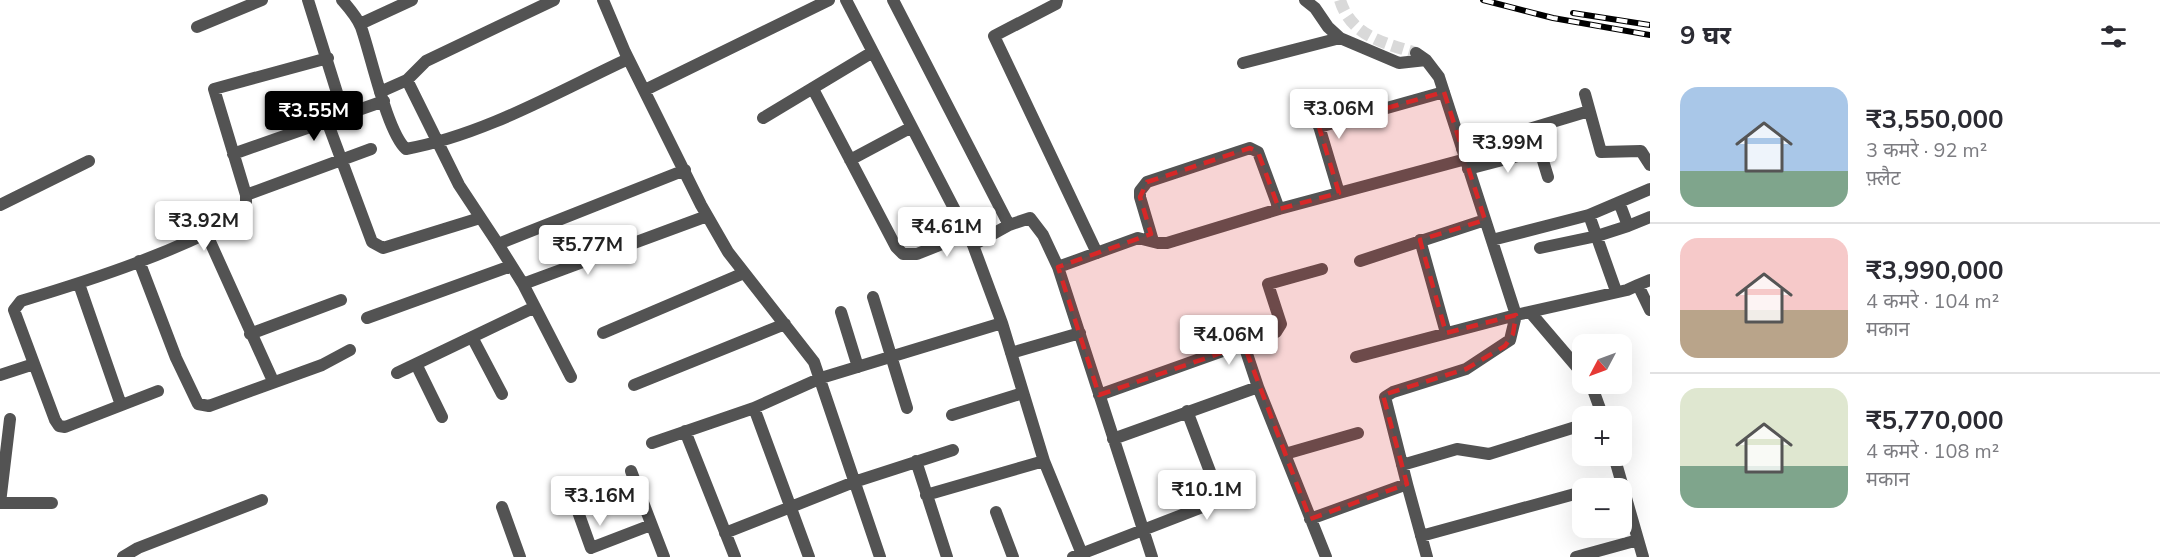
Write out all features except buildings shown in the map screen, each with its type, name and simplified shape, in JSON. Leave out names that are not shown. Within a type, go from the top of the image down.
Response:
[{"type":"street","points":[[196,27],[262,0]]},
{"type":"street","points":[[308,0],[344,115]]},
{"type":"street","points":[[342,0],[360,24],[382,96],[399,142],[406,149],[439,143],[493,122],[628,59]]},
{"type":"street","points":[[360,24],[412,0]]},
{"type":"street","points":[[233,154],[344,115],[382,96],[407,80],[426,61],[554,0]]},
{"type":"street","points":[[603,0],[628,59],[707,216],[728,252],[814,362],[880,557]]},
{"type":"street","points":[[645,90],[829,0]]},
{"type":"street","points":[[846,0],[871,53],[970,239],[1002,323],[1044,461],[1078,555],[1213,503],[1220,498],[1187,411]]},
{"type":"street","points":[[893,0],[1010,225]]},
{"type":"street","points":[[1057,0],[1056,4],[994,36],[1097,253]]},
{"type":"street","points":[[1305,0],[1315,8],[1328,27],[1340,38],[1399,63],[1421,56],[1439,77],[1516,315],[1510,340],[1476,364],[1385,397],[1427,557]]},
{"type":"street","points":[[1243,63],[1340,38]]},
{"type":"street","points":[[763,117],[871,53]]},
{"type":"street","points":[[158,391],[65,427],[59,426],[33,364],[14,310],[16,305],[21,301],[78,284],[207,235],[246,213],[246,195],[214,88],[328,58]]},
{"type":"street","points":[[407,80],[459,185],[523,284],[571,377]]},
{"type":"street","points":[[813,89],[896,246],[903,254],[916,254],[970,239],[1030,218],[1043,235],[1058,267],[1152,557]]},
{"type":"street","points":[[1319,127],[1444,92]]},
{"type":"street","points":[[1585,94],[1601,152],[1641,151],[1650,165]]},
{"type":"street","points":[[1310,96],[1339,193]]},
{"type":"street","points":[[1465,159],[1533,128],[1589,111]]},
{"type":"street","points":[[327,121],[372,242],[383,248],[480,218]]},
{"type":"street","points":[[850,160],[910,128]]},
{"type":"street","points":[[1533,128],[1548,177]]},
{"type":"street","points":[[1153,241],[1140,197],[1140,191],[1147,182],[1250,147],[1258,152],[1279,209]]},
{"type":"street","points":[[246,195],[371,149]]},
{"type":"street","points":[[1058,267],[1138,238],[1167,243],[1279,209],[1465,159],[1540,150]]},
{"type":"street","points":[[0,205],[89,161]]},
{"type":"street","points":[[498,244],[685,170]]},
{"type":"street","points":[[1492,240],[1589,215],[1650,189]]},
{"type":"street","points":[[1619,202],[1628,226]]},
{"type":"street","points":[[1589,215],[1616,291]]},
{"type":"street","points":[[523,284],[707,216]]},
{"type":"street","points":[[1540,248],[1597,236],[1650,217]]},
{"type":"street","points":[[1360,261],[1485,220]]},
{"type":"street","points":[[207,235],[273,381]]},
{"type":"street","points":[[1420,240],[1446,333]]},
{"type":"street","points":[[138,261],[176,358],[198,404],[209,406],[322,365],[350,351]]},
{"type":"street","points":[[367,318],[511,266]]},
{"type":"street","points":[[1100,395],[1276,332],[1281,324],[1268,284],[1322,269]]},
{"type":"street","points":[[603,333],[744,273]]},
{"type":"street","points":[[1356,357],[1644,282],[1650,310]]},
{"type":"street","points":[[78,284],[121,405]]},
{"type":"street","points":[[873,297],[907,408]]},
{"type":"street","points":[[250,334],[340,300]]},
{"type":"street","points":[[397,373],[535,307]]},
{"type":"street","points":[[841,312],[858,367]]},
{"type":"street","points":[[1530,312],[1572,361]]},
{"type":"street","points":[[652,443],[754,408],[821,378],[1002,323]]},
{"type":"street","points":[[634,385],[785,324]]},
{"type":"street","points":[[1011,353],[1080,333]]},
{"type":"street","points":[[472,337],[502,394]]},
{"type":"street","points":[[1244,345],[1258,387],[1326,557]]},
{"type":"street","points":[[0,375],[33,364]]},
{"type":"street","points":[[416,364],[442,417]]},
{"type":"street","points":[[1113,439],[1258,387]]},
{"type":"street","points":[[952,415],[1023,393]]},
{"type":"street","points":[[754,408],[809,557]]},
{"type":"street","points":[[10,419],[0,503],[52,503]]},
{"type":"street","points":[[1402,465],[1457,449],[1490,454],[1572,428]]},
{"type":"street","points":[[685,431],[735,557]]},
{"type":"street","points":[[1285,454],[1358,433]]},
{"type":"street","points":[[724,533],[854,482],[953,450]]},
{"type":"street","points":[[916,461],[947,557]]},
{"type":"street","points":[[926,495],[1044,461]]},
{"type":"street","points":[[631,471],[664,557]]},
{"type":"street","points":[[568,484],[593,553],[651,525]]},
{"type":"street","points":[[1310,519],[1407,484]]},
{"type":"street","points":[[1421,536],[1572,495]]},
{"type":"street","points":[[123,557],[262,500]]},
{"type":"street","points":[[502,507],[520,557]]},
{"type":"street","points":[[996,512],[1013,557]]},
{"type":"street","points":[[1632,520],[1643,557]]},
{"type":"street","points":[[1576,557],[1638,540]]},
{"type":"highlighted area","points":[[1444,92],[1485,220],[1420,240],[1446,333],[1516,315],[1513,334],[1505,346],[1466,369],[1383,395],[1407,484],[1310,519],[1244,345],[1099,395],[1058,267],[1151,234],[1140,197],[1147,182],[1250,148],[1258,152],[1279,209],[1339,193],[1319,127]]},
{"type":"tunnel","points":[[1340,0],[1345,12],[1360,30],[1381,41],[1416,53]]},
{"type":"railway","points":[[1483,0],[1553,18],[1650,35]]},
{"type":"railway","points":[[1573,13],[1650,25]]}]
